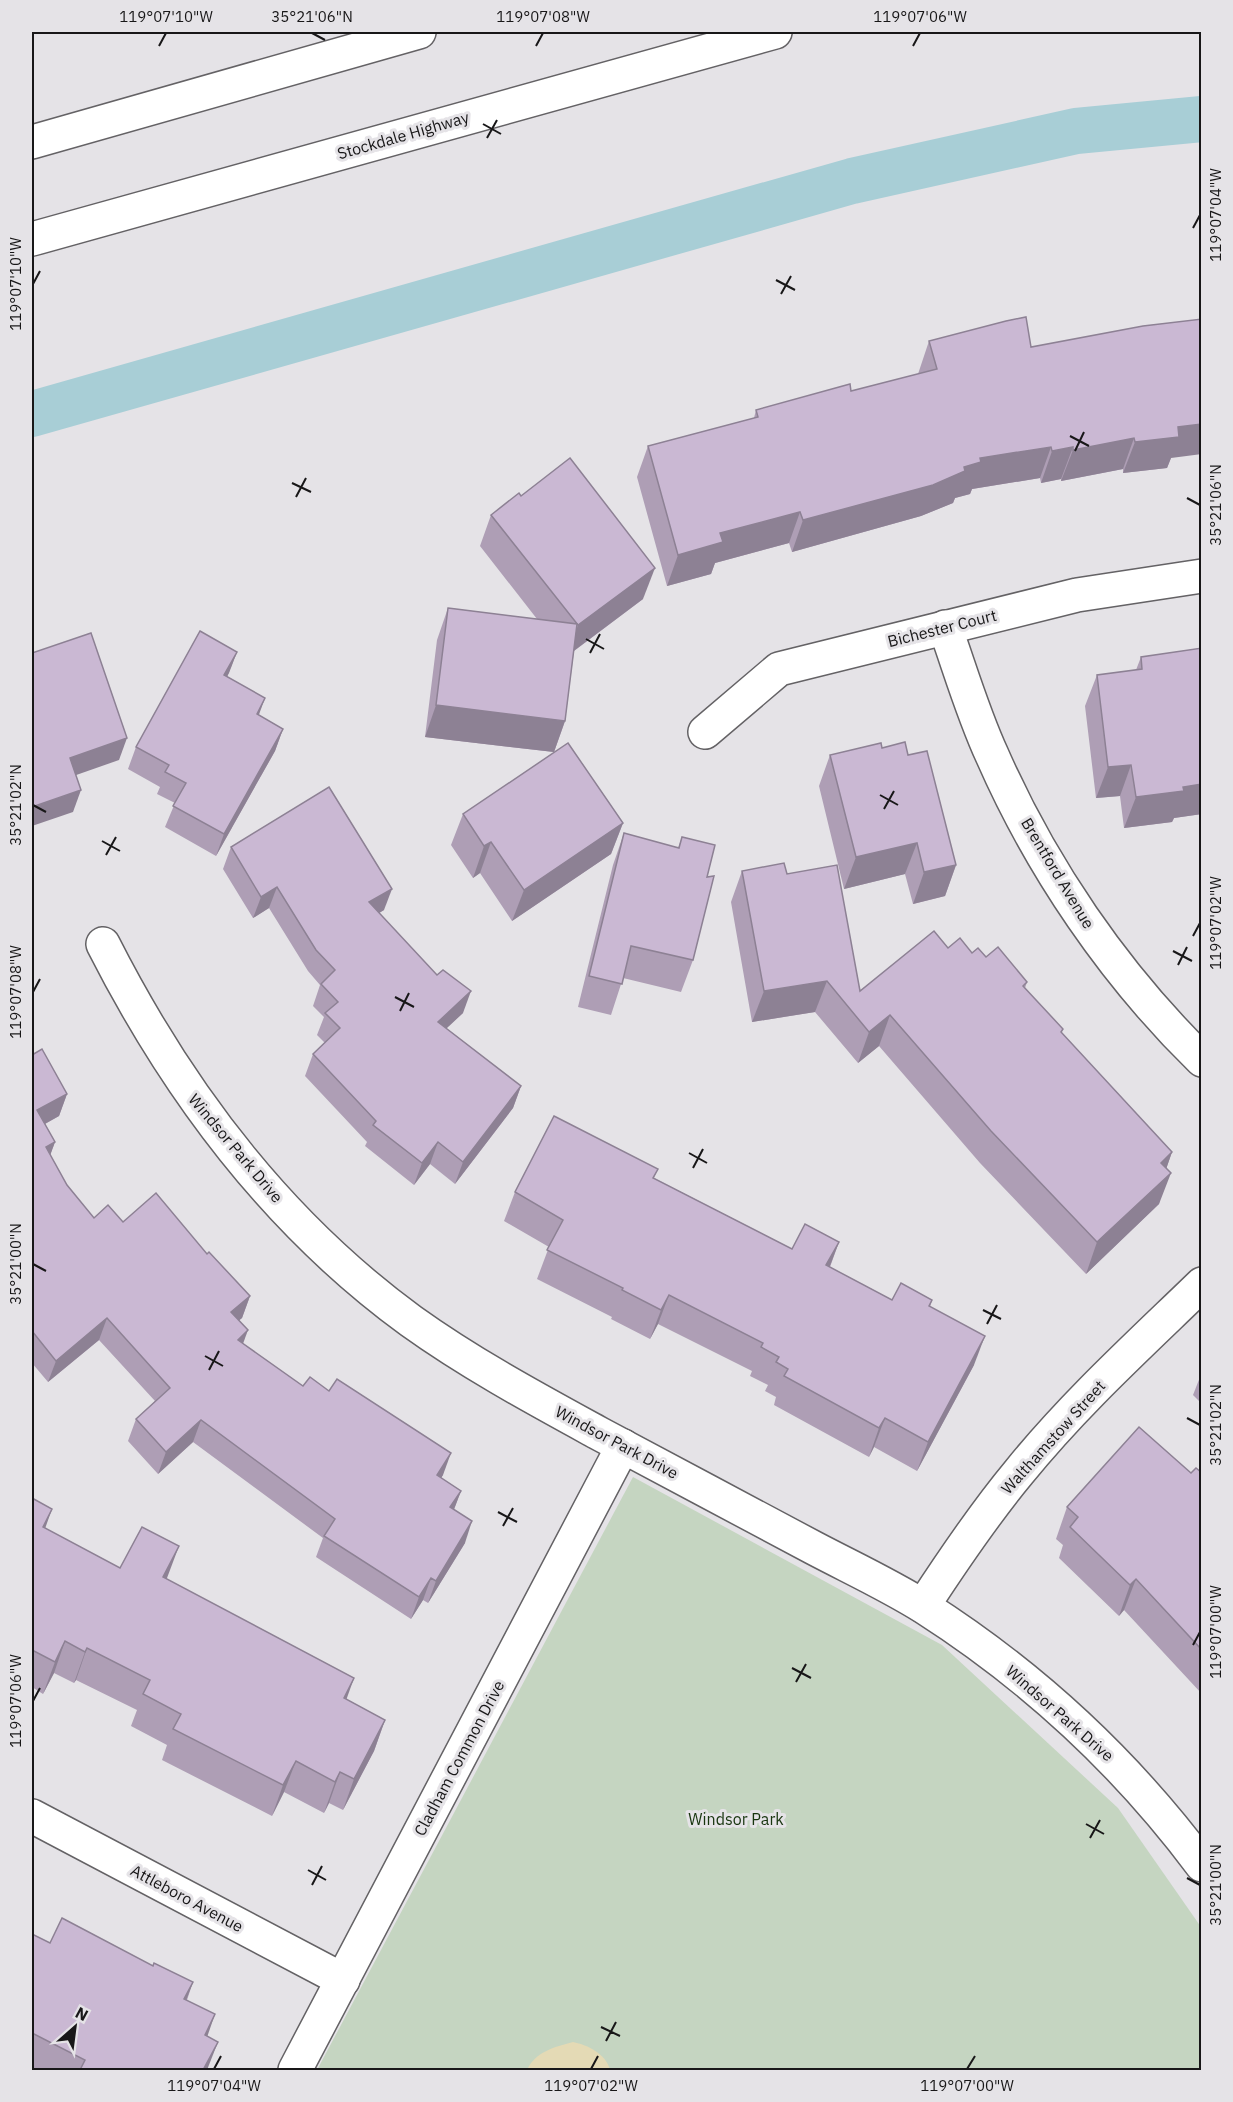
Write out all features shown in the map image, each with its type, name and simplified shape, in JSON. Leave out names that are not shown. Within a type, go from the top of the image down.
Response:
[{"type":"street","points":[[32,142],[418,32]]},
{"type":"street","name":"Stockdale Highway","points":[[32,239],[775,32]]},
{"type":"street","name":"Bichester Court","points":[[705,732],[779,669],[1077,595],[1202,576]]},
{"type":"street","name":"Brentford Avenue","points":[[945,627],[992,754],[1041,851],[1100,942],[1168,1027],[1202,1060]]},
{"type":"street","name":"Windsor Park Drive","points":[[103,944],[135,1006],[191,1095],[256,1178],[329,1253],[410,1320],[498,1378],[923,1606],[1029,1681],[1107,1752],[1166,1817],[1202,1865]]},
{"type":"street","name":"Walthamstow Street","points":[[923,1606],[959,1549],[1020,1470],[1114,1369],[1202,1284]]},
{"type":"street","name":"Cladham Common Drive","points":[[296,2070],[623,1446]]},
{"type":"street","name":"Attleboro Avenue","points":[[32,1816],[343,1980]]},
{"type":"green space","name":"Windsor Park","points":[[633,1477],[942,1645],[1118,1808],[1201,1927],[1201,2070],[317,2070]]},
{"type":"sand","points":[[573,2042],[596,2051],[605,2059],[610,2070],[527,2070],[540,2055],[552,2048]]},
{"type":"building","points":[[1026,317],[1031,347],[1143,326],[1202,319],[1202,424],[1178,427],[1179,437],[1135,442],[1134,438],[1073,450],[1073,447],[1052,451],[1051,447],[980,458],[981,462],[964,467],[965,471],[933,485],[803,520],[800,512],[720,533],[723,542],[678,555],[648,446],[758,417],[756,410],[850,384],[851,391],[937,369],[929,341]]},
{"type":"building","points":[[570,458],[655,568],[578,625],[491,515],[519,493],[521,496]]},
{"type":"building","points":[[448,608],[577,624],[565,721],[436,705]]},
{"type":"building","points":[[200,631],[237,652],[224,675],[265,698],[257,714],[283,729],[224,834],[173,806],[186,783],[165,772],[169,765],[136,747]]},
{"type":"building","points":[[91,633],[127,738],[70,758],[81,790],[32,807],[32,653]]},
{"type":"building","points":[[1202,648],[1202,784],[1183,787],[1184,791],[1136,797],[1131,765],[1108,767],[1097,675],[1142,669],[1141,657]]},
{"type":"building","points":[[905,742],[908,755],[927,751],[956,865],[924,872],[917,843],[856,857],[830,755],[881,743],[882,748]]},
{"type":"building","points":[[568,743],[623,823],[524,890],[491,842],[484,846],[463,814]]},
{"type":"building","points":[[329,787],[392,889],[369,902],[437,975],[443,970],[471,991],[438,1022],[521,1086],[463,1162],[438,1142],[422,1163],[373,1125],[376,1121],[313,1054],[340,1028],[325,1013],[338,1002],[321,984],[335,970],[316,950],[277,887],[261,897],[231,847]]},
{"type":"building","points":[[624,833],[679,848],[682,837],[715,845],[707,877],[714,876],[693,960],[631,946],[622,984],[589,976]]},
{"type":"building","points":[[784,863],[787,874],[837,865],[860,991],[934,931],[948,948],[960,938],[972,953],[978,948],[986,957],[998,947],[1027,982],[1023,986],[1063,1029],[1061,1032],[1172,1152],[1161,1163],[1171,1173],[1097,1242],[991,1131],[890,1015],[869,1032],[827,981],[764,991],[742,871]]},
{"type":"building","points":[[42,1049],[67,1094],[37,1110],[55,1142],[46,1147],[67,1185],[94,1218],[108,1205],[123,1222],[156,1193],[207,1254],[209,1252],[250,1296],[231,1312],[248,1330],[238,1340],[303,1386],[310,1377],[329,1391],[337,1379],[451,1453],[437,1475],[461,1491],[450,1507],[472,1521],[436,1581],[431,1578],[419,1597],[324,1536],[335,1519],[201,1420],[166,1452],[136,1419],[170,1388],[107,1318],[56,1361],[32,1331],[32,1055]]},
{"type":"building","points":[[554,1116],[658,1169],[653,1178],[792,1249],[805,1224],[839,1242],[826,1265],[892,1300],[901,1283],[932,1300],[929,1306],[985,1336],[928,1442],[885,1418],[879,1428],[784,1376],[788,1369],[776,1362],[779,1357],[761,1347],[763,1343],[669,1295],[661,1310],[547,1250],[563,1220],[515,1192]]},
{"type":"building","points":[[1139,1427],[1191,1473],[1196,1468],[1202,1473],[1202,1650],[1136,1579],[1130,1585],[1070,1527],[1078,1517],[1067,1507]]},
{"type":"building","points":[[32,1498],[52,1509],[43,1527],[120,1568],[142,1527],[179,1546],[163,1577],[354,1678],[344,1698],[385,1720],[354,1779],[340,1772],[335,1782],[296,1761],[283,1785],[173,1729],[181,1714],[143,1694],[150,1680],[87,1648],[85,1652],[65,1641],[55,1662],[32,1650]]},
{"type":"building","points":[[62,1918],[153,1966],[154,1963],[193,1982],[184,1999],[215,2014],[205,2035],[218,2042],[203,2070],[80,2070],[85,2060],[32,2033],[32,1934],[50,1943]]},
{"type":"waterway","points":[[32,414],[852,181],[1076,131],[1202,119]]}]
